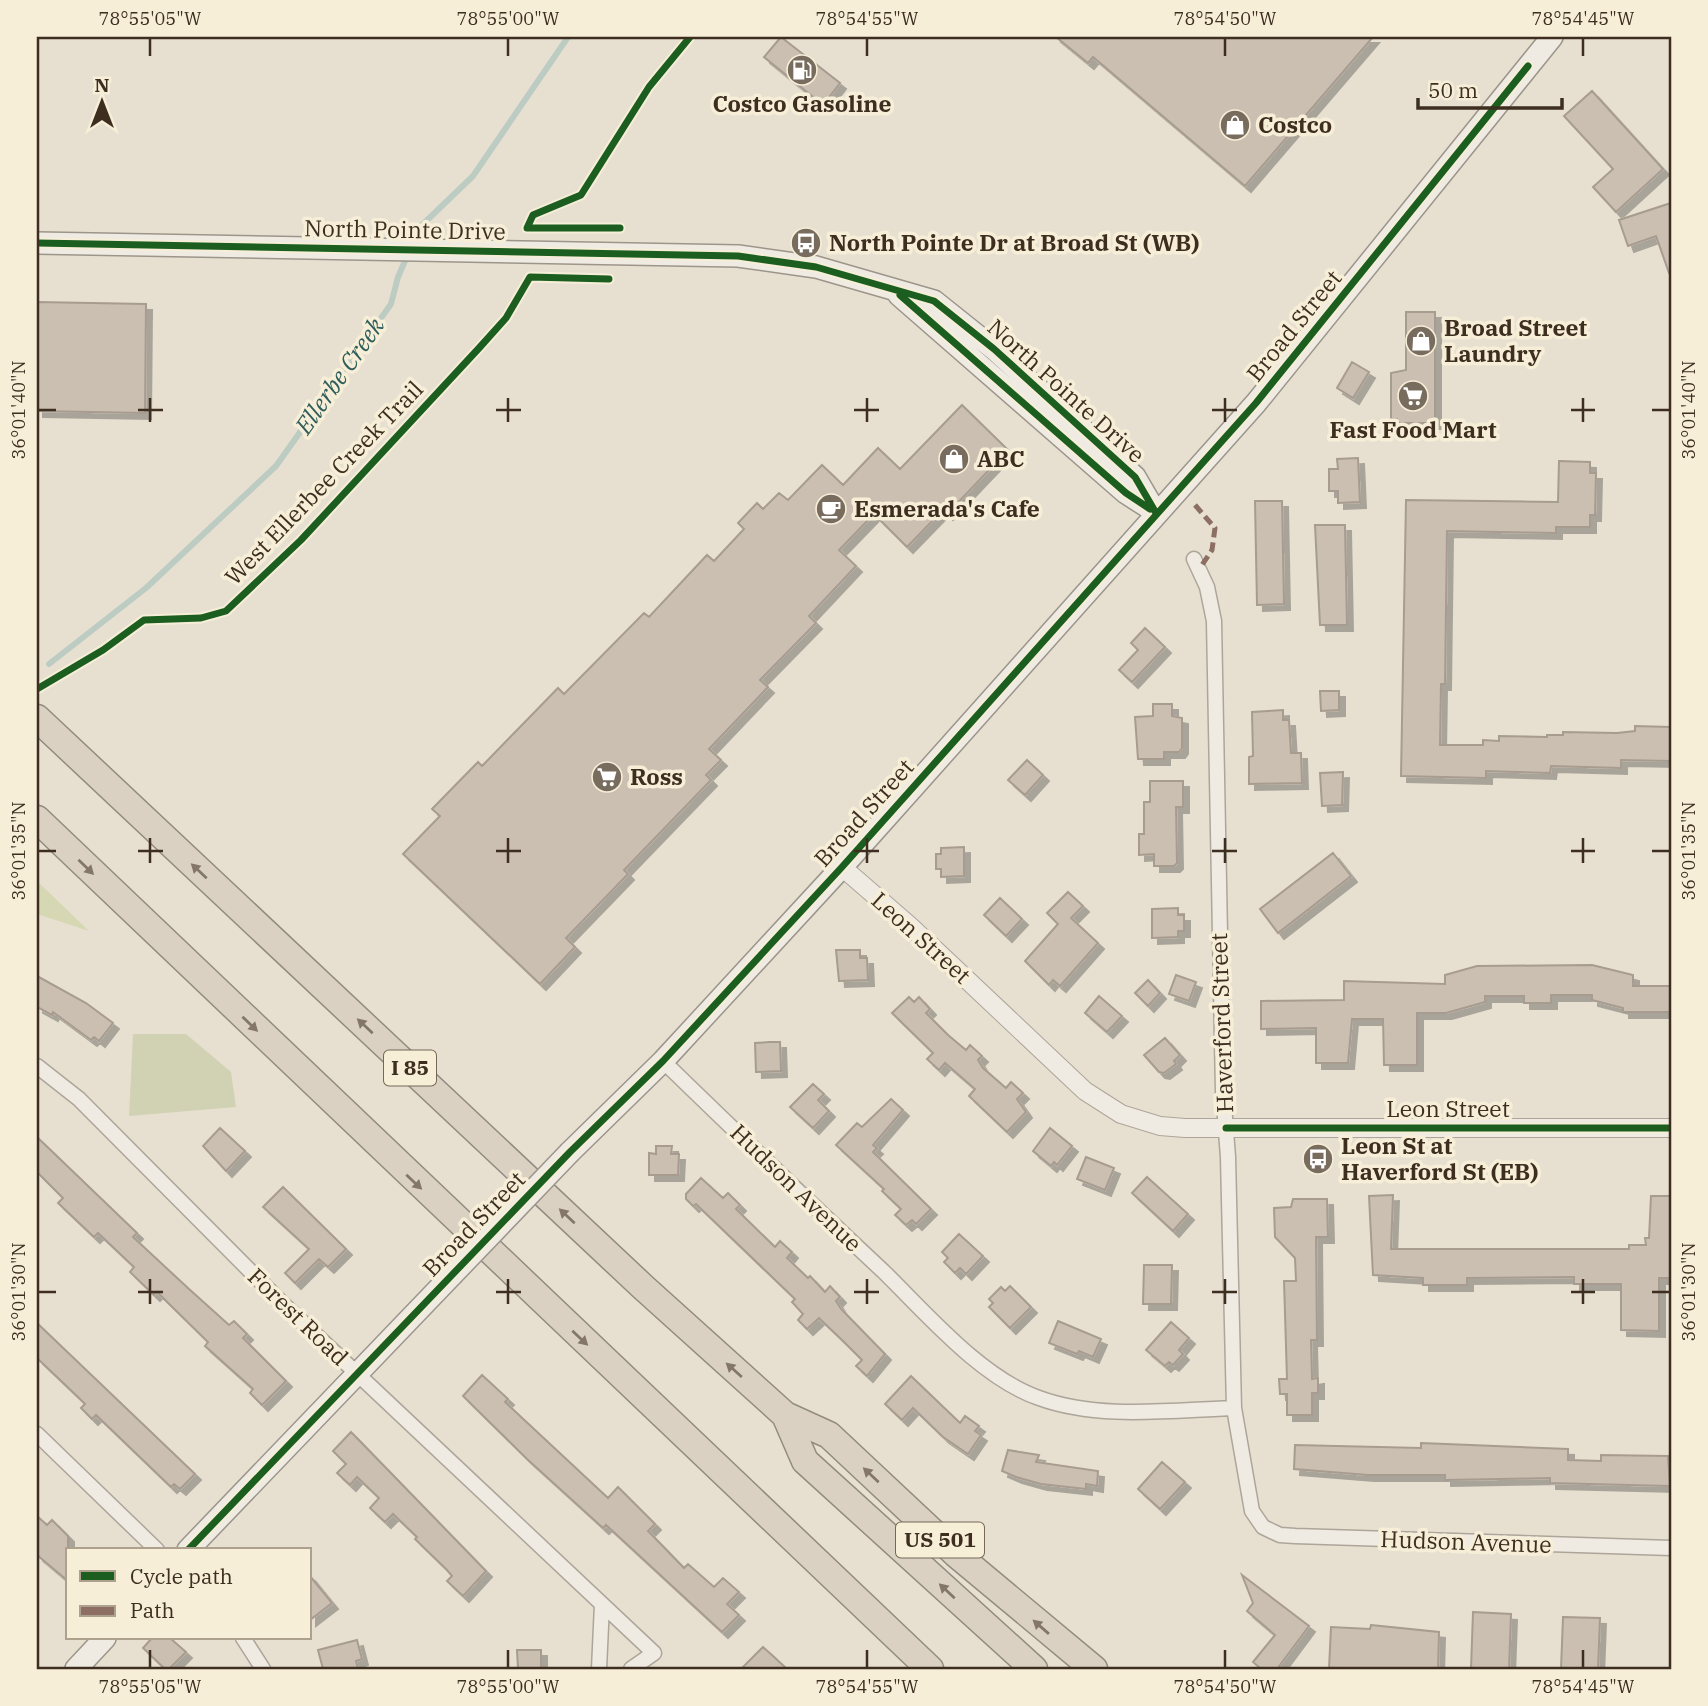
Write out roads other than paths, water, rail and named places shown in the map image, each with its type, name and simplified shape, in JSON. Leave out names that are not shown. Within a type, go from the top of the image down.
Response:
[{"type":"highway","name":"I 85","points":[[37,718],[643,1287],[785,1415],[805,1461],[1034,1669]]},
{"type":"highway","points":[[37,820],[930,1669]]},
{"type":"highway","name":"US 501","points":[[785,1415],[829,1435],[956,1554],[1094,1669]]},
{"type":"main road","name":"Broad Street","points":[[190,1548],[569,1152],[663,1061],[842,867],[1256,403],[1552,37]]},
{"type":"main road","name":"North Pointe Drive","points":[[37,243],[763,257],[816,267],[894,291],[1126,493],[1156,513]]},
{"type":"main road","points":[[76,1669],[103,1640]]},
{"type":"street","name":"Haverford Street","points":[[1194,559],[1207,587],[1214,621],[1234,1408],[1252,1511],[1263,1527]]},
{"type":"street","name":"Leon Street","points":[[842,867],[1095,1098],[1121,1114],[1160,1126],[1226,1128],[1671,1128]]},
{"type":"street","name":"Hudson Avenue","points":[[663,1061],[942,1329],[1007,1382],[1037,1398],[1073,1407],[1101,1410],[1234,1408]]},
{"type":"street","name":"Forest Road","points":[[37,1066],[79,1098],[356,1373],[654,1653],[631,1669]]},
{"type":"street","points":[[37,1434],[156,1548]]},
{"type":"street","name":"Hudson Avenue","points":[[1263,1527],[1280,1535],[1295,1536],[1671,1548]]},
{"type":"street","points":[[598,1669],[602,1604]]},
{"type":"street","points":[[244,1640],[263,1669]]},
{"type":"waterway","name":"Ellerbe Creek","points":[[49,664],[146,588],[276,466],[391,304],[398,277],[420,227],[473,176],[568,37]]},
{"type":"place","name":"Costco Gasoline","points":[[802,70]]},
{"type":"place","name":"Costco","points":[[1235,125]]},
{"type":"place","name":"North Pointe Dr at Broad St (WB)","points":[[806,243]]},
{"type":"place","name":"Broad Street Laundry","points":[[1421,341]]},
{"type":"place","name":"Fast Food Mart","points":[[1413,396]]},
{"type":"place","name":"ABC","points":[[954,459]]},
{"type":"place","name":"Esmerada's Cafe","points":[[831,509]]},
{"type":"place","name":"Ross","points":[[607,777]]},
{"type":"place","name":"Leon St at Haverford St (EB)","points":[[1318,1159]]}]
